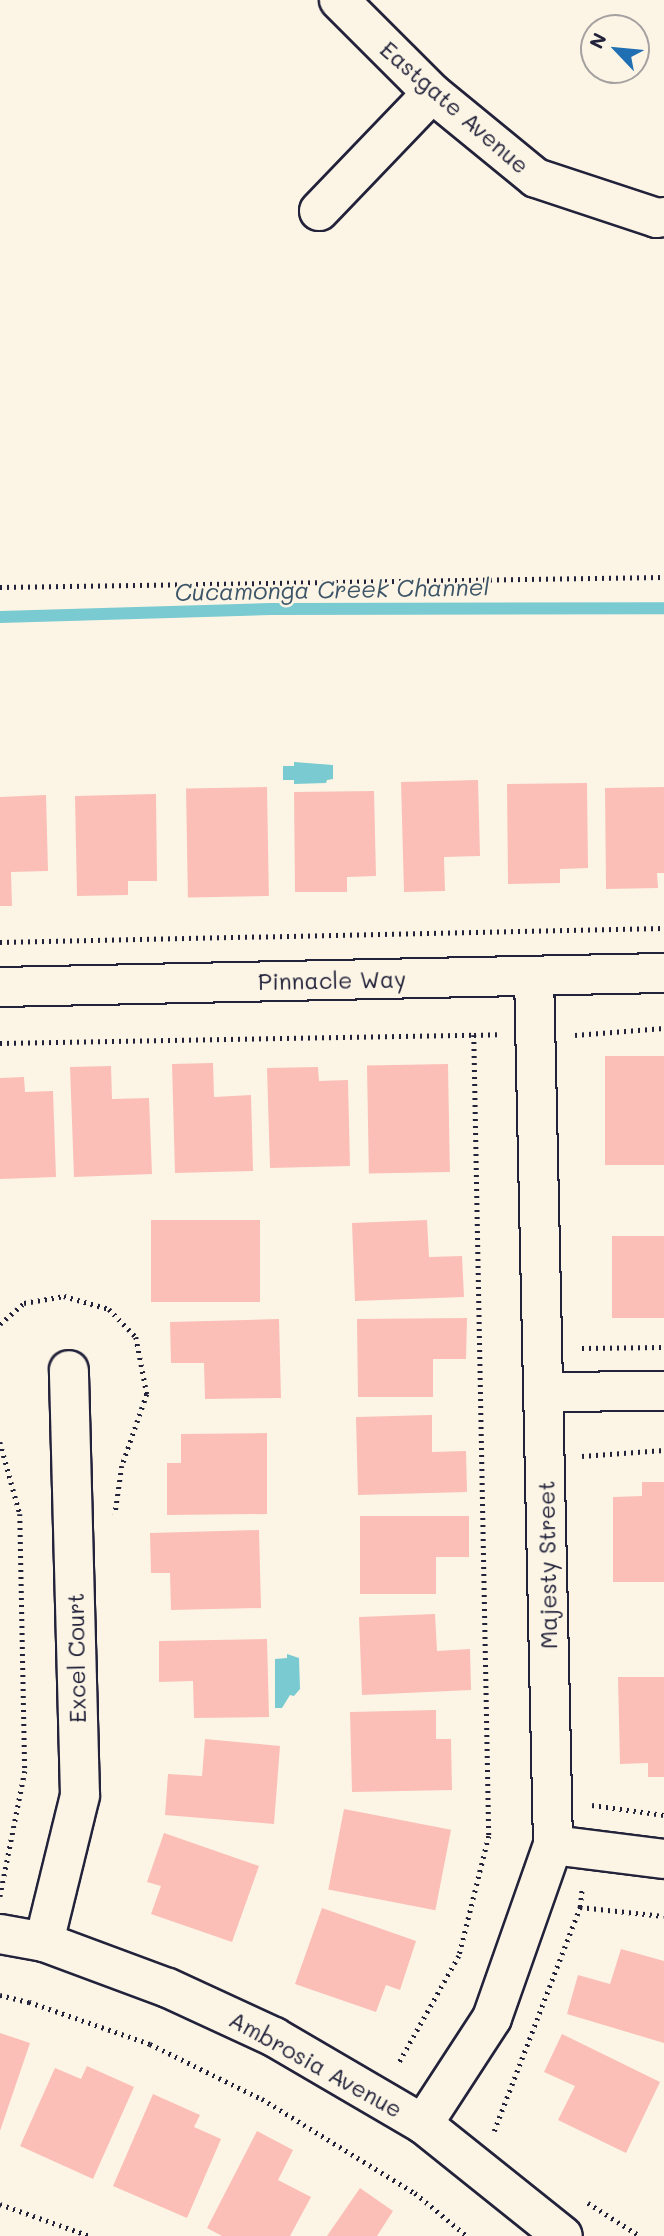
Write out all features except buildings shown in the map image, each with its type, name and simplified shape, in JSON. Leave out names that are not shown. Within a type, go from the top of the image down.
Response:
[{"type":"street","name":"Eastgate Avenue","points":[[338,0],[432,93],[536,178],[664,217]]},
{"type":"street","points":[[319,211],[432,93]]},
{"type":"street","name":"Pinnacle Way","points":[[0,987],[664,973]]},
{"type":"street","name":"Majesty Street","points":[[423,2124],[492,2018],[553,1844],[534,976]]},
{"type":"street","name":"Excel Court","points":[[44,1942],[80,1795],[69,1370]]},
{"type":"street","points":[[543,1392],[664,1391]]},
{"type":"street","points":[[553,1844],[664,1859]]},
{"type":"street","name":"Ambrosia Avenue","points":[[0,1934],[44,1942],[168,1987],[274,2036],[423,2124],[563,2236]]},
{"type":"path","points":[[0,587],[664,577]]},
{"type":"path","points":[[0,942],[664,928]]},
{"type":"path","points":[[576,1047],[575,1034],[664,1028]]},
{"type":"path","points":[[0,1043],[474,1035],[489,1836],[459,1956],[396,2067]]},
{"type":"path","points":[[0,1324],[24,1303],[64,1296],[109,1310],[136,1337],[147,1394],[122,1466],[113,1524]]},
{"type":"path","points":[[582,1335],[582,1349],[664,1347]]},
{"type":"path","points":[[0,1441],[20,1514],[25,1771],[0,1897]]},
{"type":"path","points":[[582,1469],[582,1455],[664,1450]]},
{"type":"path","points":[[589,1804],[664,1815]]},
{"type":"path","points":[[493,2134],[580,1907],[664,1916]]},
{"type":"path","points":[[0,1995],[29,2002],[150,2043],[262,2099],[415,2193],[467,2236]]},
{"type":"path","points":[[578,2197],[640,2236]]},
{"type":"path","points":[[0,2204],[90,2236]]},
{"type":"water","points":[[294,762],[333,765],[333,779],[327,780],[326,783],[294,784],[294,780],[283,780],[283,766],[294,766]]},
{"type":"water","points":[[287,1654],[299,1658],[300,1689],[294,1696],[290,1695],[282,1708],[275,1708],[275,1659],[287,1658]]},
{"type":"waterway","name":"Cucamonga Creek Channel","points":[[0,617],[270,609],[664,608]]}]
